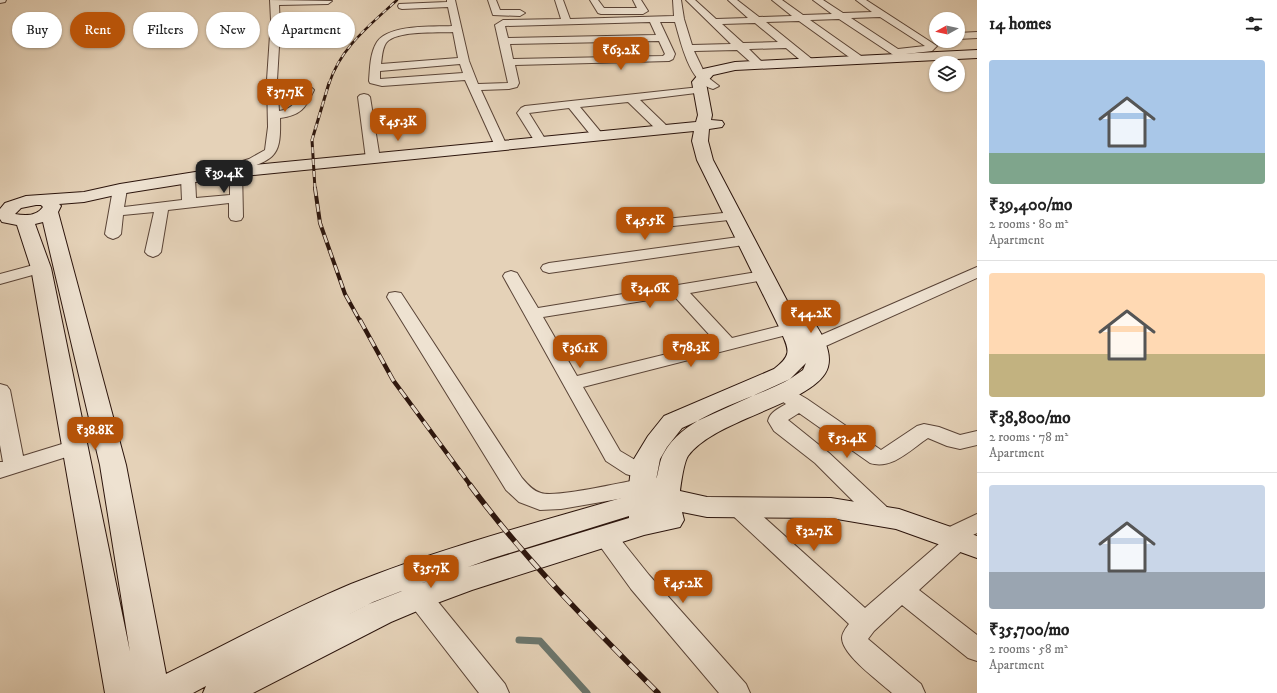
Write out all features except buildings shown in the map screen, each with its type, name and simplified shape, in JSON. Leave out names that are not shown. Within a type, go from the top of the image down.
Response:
[{"type":"main road","points":[[713,116],[706,115],[705,85],[708,72],[721,69],[760,65],[860,60],[901,55],[977,54]]},
{"type":"main road","points":[[705,85],[738,71],[977,59]]},
{"type":"main road","points":[[14,213],[47,207],[120,189],[214,174],[664,130],[713,116]]},
{"type":"main road","points":[[713,116],[700,141],[705,160],[764,276],[798,327]]},
{"type":"main road","points":[[151,692],[331,607],[411,587],[464,580],[605,536],[654,498],[676,454],[692,436],[792,398],[812,375],[816,367],[817,359],[806,348],[766,256],[718,160],[713,116]]},
{"type":"main road","points":[[0,198],[14,213],[41,268],[76,447],[151,692]]},
{"type":"main road","points":[[47,207],[113,465],[151,692]]},
{"type":"main road","points":[[654,498],[647,459],[673,422],[782,374],[796,363],[800,354],[806,348]]},
{"type":"main road","points":[[226,692],[380,613],[411,587],[484,550],[654,498],[707,507],[831,508],[899,519],[966,537]]},
{"type":"street","points":[[492,0],[496,13],[529,12],[527,6]]},
{"type":"street","points":[[559,0],[562,15]]},
{"type":"street","points":[[594,0],[601,11],[642,11],[637,0]]},
{"type":"street","points":[[541,142],[524,115],[524,111],[631,98],[705,85],[690,53],[679,19],[677,0]]},
{"type":"street","points":[[690,0],[760,65]]},
{"type":"street","points":[[732,0],[809,62]]},
{"type":"street","points":[[776,0],[860,60]]},
{"type":"street","points":[[817,0],[901,55],[932,48],[930,44],[860,0]]},
{"type":"street","points":[[214,174],[261,159],[270,151],[273,140],[272,79],[276,12],[274,1],[328,1]]},
{"type":"street","points":[[402,6],[452,2],[464,62],[501,146]]},
{"type":"street","points":[[715,22],[883,14]]},
{"type":"street","points":[[474,87],[513,85],[514,80],[500,25],[503,23],[562,15],[654,20],[679,19]]},
{"type":"street","points":[[654,20],[670,54],[669,57]]},
{"type":"street","points":[[457,30],[390,34],[382,42],[375,68],[374,81],[382,83],[469,76]]},
{"type":"street","points":[[965,36],[977,35]]},
{"type":"street","points":[[863,40],[929,37]]},
{"type":"street","points":[[504,42],[662,38]]},
{"type":"street","points":[[834,42],[848,41]]},
{"type":"street","points":[[509,62],[664,59],[690,53],[740,47],[788,45]]},
{"type":"street","points":[[375,68],[464,62]]},
{"type":"street","points":[[273,115],[290,113],[296,110],[301,106],[308,90]]},
{"type":"street","points":[[364,97],[373,159]]},
{"type":"street","points":[[631,98],[664,130]]},
{"type":"street","points":[[572,105],[598,136]]},
{"type":"street","points":[[236,217],[237,172]]},
{"type":"street","points":[[188,178],[189,203]]},
{"type":"street","points":[[112,234],[120,189]]},
{"type":"street","points":[[116,212],[236,198]]},
{"type":"street","points":[[153,252],[162,206]]},
{"type":"street","points":[[627,227],[733,216]]},
{"type":"street","points":[[549,268],[746,241]]},
{"type":"street","points":[[0,279],[41,268]]},
{"type":"street","points":[[806,348],[977,272]]},
{"type":"street","points":[[510,276],[613,456],[634,469],[654,498]]},
{"type":"street","points":[[532,314],[764,276]]},
{"type":"street","points":[[678,290],[727,343]]},
{"type":"street","points":[[395,297],[514,484],[527,496],[540,502],[654,498]]},
{"type":"street","points":[[571,384],[727,343],[798,327]]},
{"type":"street","points":[[0,390],[7,467],[76,447]]},
{"type":"street","points":[[882,516],[822,458],[782,426],[778,421],[792,398],[877,458],[884,458],[924,431],[932,432],[958,442],[966,442],[977,438]]},
{"type":"street","points":[[738,507],[865,623]]},
{"type":"street","points":[[605,536],[640,582],[736,693]]},
{"type":"street","points":[[911,693],[858,646],[855,640],[855,635],[865,623],[966,537]]},
{"type":"street","points":[[411,587],[495,693]]},
{"type":"street","points":[[902,591],[977,650]]},
{"type":"waterway","points":[[519,640],[540,641],[587,693]]},
{"type":"railway","points":[[329,84],[340,59],[348,48],[397,0]]},
{"type":"railway","points":[[315,189],[312,140],[329,83]]},
{"type":"railway","points":[[315,188],[320,223],[345,294],[360,321]]},
{"type":"railway","points":[[360,320],[393,380],[471,486]]},
{"type":"railway","points":[[470,485],[491,513],[537,567],[584,618],[658,693]]}]
